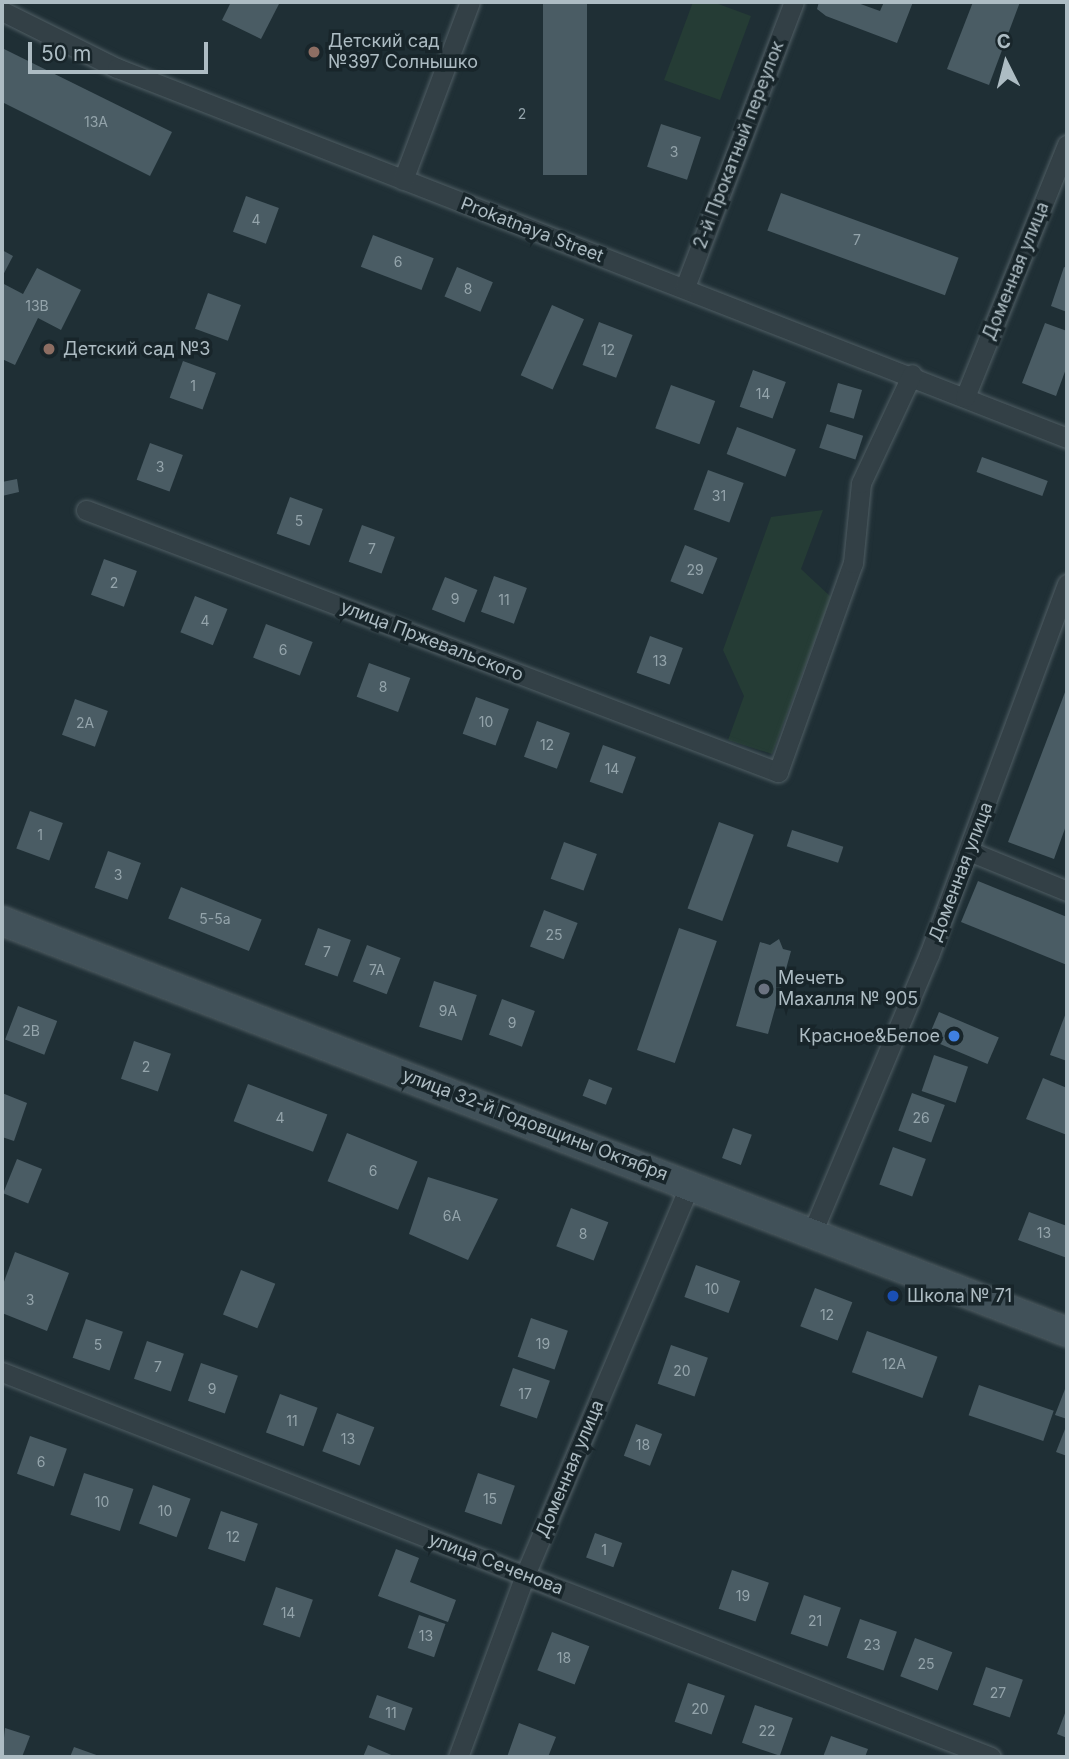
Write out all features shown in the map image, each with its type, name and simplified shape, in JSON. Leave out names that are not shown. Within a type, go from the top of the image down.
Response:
[{"type":"main road","name":"улица 32-й Годовщины Октября","points":[[2,922],[690,1184],[1067,1332]]},
{"type":"street","points":[[403,180],[470,2]]},
{"type":"street","name":"2-й Прокатный переулок","points":[[685,287],[794,2]]},
{"type":"street","name":"Prokatnaya Street","points":[[2,11],[117,68],[912,374],[1067,438]]},
{"type":"street","name":"Доменная улица","points":[[965,397],[1067,145]]},
{"type":"street","name":"улица Пржевальского","points":[[86,510],[778,772],[853,563],[861,483],[912,374]]},
{"type":"street","name":"Доменная улица","points":[[812,1233],[969,851],[1067,584]]},
{"type":"street","points":[[969,851],[1067,891]]},
{"type":"street","name":"Доменная улица","points":[[457,1757],[525,1576],[690,1184]]},
{"type":"street","name":"улица Сеченова","points":[[2,1372],[990,1757]]},
{"type":"green space","points":[[693,2],[713,2],[751,16],[720,100],[664,80]]},
{"type":"green space","points":[[823,510],[801,569],[831,597],[772,754],[728,740],[744,696],[723,650],[771,517]]},
{"type":"building","points":[[231,2],[280,2],[261,39],[222,20]]},
{"type":"building","points":[[543,2],[587,2],[587,175],[543,175]]},
{"type":"building","points":[[819,2],[855,2],[880,11],[884,2],[913,2],[897,43],[826,16],[817,9]]},
{"type":"building","points":[[973,2],[1020,2],[989,85],[947,69]]},
{"type":"building","points":[[2,48],[172,132],[150,176],[2,102]]},
{"type":"building","points":[[661,124],[701,137],[687,180],[647,167]]},
{"type":"building","points":[[781,193],[959,258],[945,295],[767,231]]},
{"type":"building","points":[[246,196],[279,208],[266,244],[233,232]]},
{"type":"building","points":[[373,235],[434,258],[421,290],[361,267]]},
{"type":"building","points":[[2,250],[13,256],[2,277]]},
{"type":"building","points":[[457,267],[493,282],[480,312],[444,296]]},
{"type":"building","points":[[1064,267],[1067,268],[1067,312],[1051,306]]},
{"type":"building","points":[[37,268],[81,290],[61,330],[38,318],[15,365],[2,359],[2,283],[23,294]]},
{"type":"building","points":[[208,293],[241,305],[228,341],[195,329]]},
{"type":"building","points":[[552,305],[584,319],[553,390],[521,375]]},
{"type":"building","points":[[599,322],[633,335],[616,378],[583,365]]},
{"type":"building","points":[[1045,323],[1067,331],[1067,366],[1056,396],[1022,383]]},
{"type":"building","points":[[183,361],[216,373],[203,410],[170,398]]},
{"type":"building","points":[[753,370],[786,382],[773,419],[740,407]]},
{"type":"building","points":[[838,383],[862,390],[854,419],[830,412]]},
{"type":"building","points":[[671,385],[715,401],[699,444],[655,428]]},
{"type":"building","points":[[827,424],[863,436],[855,460],[819,448]]},
{"type":"building","points":[[737,427],[796,450],[785,477],[727,454]]},
{"type":"building","points":[[150,443],[183,455],[170,492],[137,480]]},
{"type":"building","points":[[982,457],[1048,481],[1042,496],[977,472]]},
{"type":"building","points":[[708,470],[744,483],[729,522],[694,509]]},
{"type":"building","points":[[17,479],[19,492],[2,496],[2,482]]},
{"type":"building","points":[[290,497],[323,509],[310,546],[277,534]]},
{"type":"building","points":[[362,525],[395,537],[382,574],[349,562]]},
{"type":"building","points":[[685,545],[717,558],[703,594],[670,581]]},
{"type":"building","points":[[104,559],[137,571],[124,607],[91,595]]},
{"type":"building","points":[[494,576],[527,588],[514,624],[481,612]]},
{"type":"building","points":[[445,577],[477,590],[464,623],[432,609]]},
{"type":"building","points":[[195,596],[227,609],[213,645],[180,632]]},
{"type":"building","points":[[266,624],[313,642],[300,676],[253,658]]},
{"type":"building","points":[[650,636],[683,648],[670,685],[637,673]]},
{"type":"building","points":[[369,663],[410,678],[398,712],[357,697]]},
{"type":"building","points":[[1067,687],[1067,823],[1054,859],[1008,842]]},
{"type":"building","points":[[476,697],[509,709],[496,746],[463,734]]},
{"type":"building","points":[[75,699],[108,711],[95,747],[62,735]]},
{"type":"building","points":[[537,721],[570,733],[557,769],[524,757]]},
{"type":"building","points":[[603,745],[636,757],[623,794],[590,782]]},
{"type":"building","points":[[30,811],[63,823],[49,861],[16,849]]},
{"type":"building","points":[[719,822],[754,835],[722,921],[688,908]]},
{"type":"building","points":[[792,830],[843,847],[838,863],[787,846]]},
{"type":"building","points":[[564,842],[597,854],[584,891],[551,879]]},
{"type":"building","points":[[108,851],[141,863],[128,900],[95,888]]},
{"type":"building","points":[[978,881],[1067,917],[1067,965],[961,922]]},
{"type":"building","points":[[181,887],[262,920],[249,951],[168,919]]},
{"type":"building","points":[[544,910],[578,923],[564,959],[530,946]]},
{"type":"building","points":[[318,928],[351,940],[338,977],[305,965]]},
{"type":"building","points":[[679,928],[717,941],[675,1063],[637,1050]]},
{"type":"building","name":"Мечеть Махалля № 905","points":[[779,939],[783,949],[791,951],[768,1034],[736,1026],[760,942],[770,945]]},
{"type":"building","points":[[367,945],[401,958],[387,994],[353,981]]},
{"type":"building","points":[[434,981],[477,995],[462,1041],[419,1027]]},
{"type":"building","points":[[502,999],[535,1011],[522,1047],[489,1035]]},
{"type":"building","points":[[18,1006],[57,1021],[44,1055],[5,1040]]},
{"type":"building","points":[[1067,1010],[1067,1061],[1050,1055]]},
{"type":"building","points":[[939,1012],[999,1037],[988,1064],[928,1039]]},
{"type":"building","points":[[134,1041],[171,1054],[158,1092],[121,1079]]},
{"type":"building","points":[[934,1055],[968,1067],[956,1103],[922,1091]]},
{"type":"building","points":[[1043,1078],[1067,1088],[1067,1135],[1026,1119]]},
{"type":"building","points":[[589,1079],[612,1088],[606,1105],[583,1096]]},
{"type":"building","points":[[248,1084],[327,1114],[313,1152],[234,1121]]},
{"type":"building","points":[[2,1093],[27,1103],[14,1141],[2,1137]]},
{"type":"building","points":[[912,1093],[945,1105],[931,1143],[898,1131]]},
{"type":"building","points":[[733,1128],[752,1135],[741,1165],[722,1158]]},
{"type":"building","points":[[347,1133],[417,1161],[398,1210],[328,1181]]},
{"type":"building","points":[[893,1147],[926,1159],[912,1197],[879,1185]]},
{"type":"building","points":[[17,1159],[42,1169],[28,1203],[3,1193]]},
{"type":"building","points":[[428,1177],[498,1199],[468,1260],[409,1234]]},
{"type":"building","points":[[571,1208],[608,1222],[594,1261],[556,1246]]},
{"type":"building","points":[[1029,1212],[1067,1226],[1067,1258],[1018,1240]]},
{"type":"building","points":[[15,1252],[69,1273],[47,1331],[2,1313],[2,1287]]},
{"type":"building","points":[[696,1265],[740,1281],[729,1313],[684,1297]]},
{"type":"building","points":[[241,1270],[275,1284],[257,1328],[223,1315]]},
{"type":"building","points":[[815,1288],[852,1302],[838,1341],[800,1326]]},
{"type":"building","points":[[531,1318],[568,1331],[555,1369],[518,1357]]},
{"type":"building","points":[[86,1319],[123,1332],[110,1370],[73,1358]]},
{"type":"building","points":[[867,1331],[937,1357],[922,1398],[852,1372]]},
{"type":"building","points":[[147,1341],[184,1354],[171,1392],[134,1379]]},
{"type":"building","points":[[671,1345],[708,1358],[695,1396],[658,1384]]},
{"type":"building","points":[[201,1363],[238,1376],[225,1414],[188,1401]]},
{"type":"building","points":[[513,1368],[550,1381],[537,1419],[500,1406]]},
{"type":"building","points":[[979,1385],[1054,1411],[1043,1441],[969,1415]]},
{"type":"building","points":[[1065,1389],[1067,1390],[1067,1419],[1055,1415]]},
{"type":"building","points":[[280,1394],[318,1408],[304,1446],[266,1433]]},
{"type":"building","points":[[337,1413],[374,1427],[360,1466],[322,1451]]},
{"type":"building","points":[[636,1424],[662,1434],[650,1466],[624,1456]]},
{"type":"building","points":[[1067,1424],[1067,1456],[1056,1452]]},
{"type":"building","points":[[30,1436],[67,1449],[54,1487],[17,1474]]},
{"type":"building","points":[[84,1473],[133,1489],[120,1531],[70,1515]]},
{"type":"building","points":[[478,1473],[515,1486],[502,1524],[465,1512]]},
{"type":"building","points":[[153,1485],[191,1499],[177,1537],[139,1524]]},
{"type":"building","points":[[221,1511],[258,1524],[245,1562],[208,1549]]},
{"type":"building","points":[[595,1533],[622,1543],[613,1567],[586,1557]]},
{"type":"building","points":[[396,1549],[419,1558],[410,1582],[456,1600],[448,1622],[378,1596]]},
{"type":"building","points":[[732,1570],[769,1583],[756,1621],[719,1609]]},
{"type":"building","points":[[276,1587],[313,1600],[300,1638],[263,1625]]},
{"type":"building","points":[[804,1595],[841,1608],[828,1646],[791,1634]]},
{"type":"building","points":[[419,1615],[445,1624],[434,1657],[408,1648]]},
{"type":"building","points":[[860,1619],[897,1632],[884,1670],[847,1658]]},
{"type":"building","points":[[552,1632],[589,1646],[575,1685],[537,1670]]},
{"type":"building","points":[[915,1638],[952,1652],[938,1691],[900,1676]]},
{"type":"building","points":[[986,1667],[1023,1680],[1010,1718],[973,1705]]},
{"type":"building","points":[[688,1683],[725,1696],[712,1734],[675,1722]]},
{"type":"building","points":[[377,1695],[413,1708],[404,1731],[369,1718]]},
{"type":"building","points":[[755,1705],[793,1718],[780,1756],[742,1743]]},
{"type":"building","points":[[1067,1708],[1067,1738],[1057,1734]]},
{"type":"building","points":[[519,1723],[556,1737],[548,1757],[507,1757]]},
{"type":"building","points":[[5,1728],[30,1736],[22,1757],[2,1757]]},
{"type":"building","points":[[831,1736],[868,1749],[865,1757],[823,1757]]},
{"type":"building","points":[[368,1745],[396,1757],[363,1757]]},
{"type":"building","points":[[74,1747],[102,1757],[70,1757]]},
{"type":"place","name":"Детский сад №397 Солнышко","points":[[314,52]]},
{"type":"place","name":"Детский сад №3","points":[[49,349]]},
{"type":"place","name":"Мечеть Махалля № 905","points":[[764,989]]},
{"type":"place","name":"Красное&Белое","points":[[954,1036]]},
{"type":"place","name":"Школа № 71","points":[[893,1296]]}]
